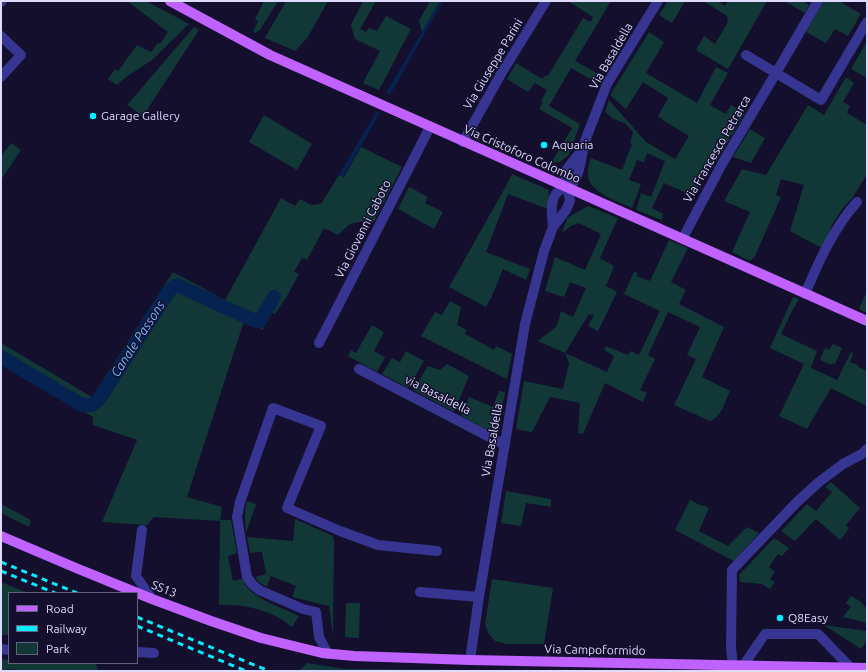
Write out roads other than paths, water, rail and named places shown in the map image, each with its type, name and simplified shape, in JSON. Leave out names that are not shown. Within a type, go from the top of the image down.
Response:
[{"type":"main road","name":"Via Cristoforo Colombo","points":[[170,1],[270,55],[867,321]]},
{"type":"main road","name":"SS13","points":[[1,536],[135,592]]},
{"type":"main road","name":"SS13","points":[[138,593],[261,638],[325,653]]},
{"type":"main road","name":"Via Campoformido","points":[[325,653],[354,656],[470,660],[867,668]]},
{"type":"street","name":"Via Giuseppe Parini","points":[[463,142],[501,74],[546,1]]},
{"type":"street","name":"Via Basaldella","points":[[470,660],[479,597],[525,324],[544,251],[553,227],[566,210],[570,201],[564,180],[565,172],[583,149],[607,84],[658,1]]},
{"type":"street","name":"Via Francesco Petrarca","points":[[683,238],[722,164],[818,1]]},
{"type":"street","points":[[746,55],[822,100],[867,22]]},
{"type":"street","points":[[1,36],[21,55],[1,77]]},
{"type":"street","name":"Via Giovanni Caboto","points":[[319,343],[430,127]]},
{"type":"street","name":"Via Basaldella","points":[[553,227],[553,200],[560,190],[566,188]]},
{"type":"street","points":[[805,294],[835,231],[846,214],[857,202]]},
{"type":"street","name":"via Basaldella","points":[[359,369],[505,445]]},
{"type":"street","points":[[325,653],[319,637],[316,612],[303,609],[258,590],[247,577],[237,517],[240,502],[273,408],[320,426],[287,508],[340,531],[378,545],[437,551]]},
{"type":"street","points":[[850,668],[818,634],[765,634],[738,666],[731,648],[732,570],[797,502],[843,464],[862,454],[867,449]]},
{"type":"street","points":[[142,530],[136,576],[152,599]]},
{"type":"street","points":[[420,592],[479,597]]},
{"type":"street","points":[[138,652],[154,653]]},
{"type":"water","points":[[440,1],[443,1],[390,95],[386,93]]},
{"type":"water","points":[[376,112],[380,113],[343,177],[339,175]]},
{"type":"waterway","name":"Canale Passons","points":[[1,357],[82,405],[90,405],[94,404],[100,398],[173,287],[177,285],[256,321],[260,321],[274,297]]},
{"type":"railway","points":[[1,562],[75,592]]},
{"type":"railway","points":[[1,571],[53,592]]},
{"type":"railway","points":[[138,617],[269,671]]},
{"type":"railway","points":[[138,626],[246,671]]},
{"type":"place","name":"Garage Gallery","points":[[93,116]]},
{"type":"place","name":"Aquaria","points":[[544,145]]},
{"type":"place","name":"Q8Easy","points":[[780,618]]}]
